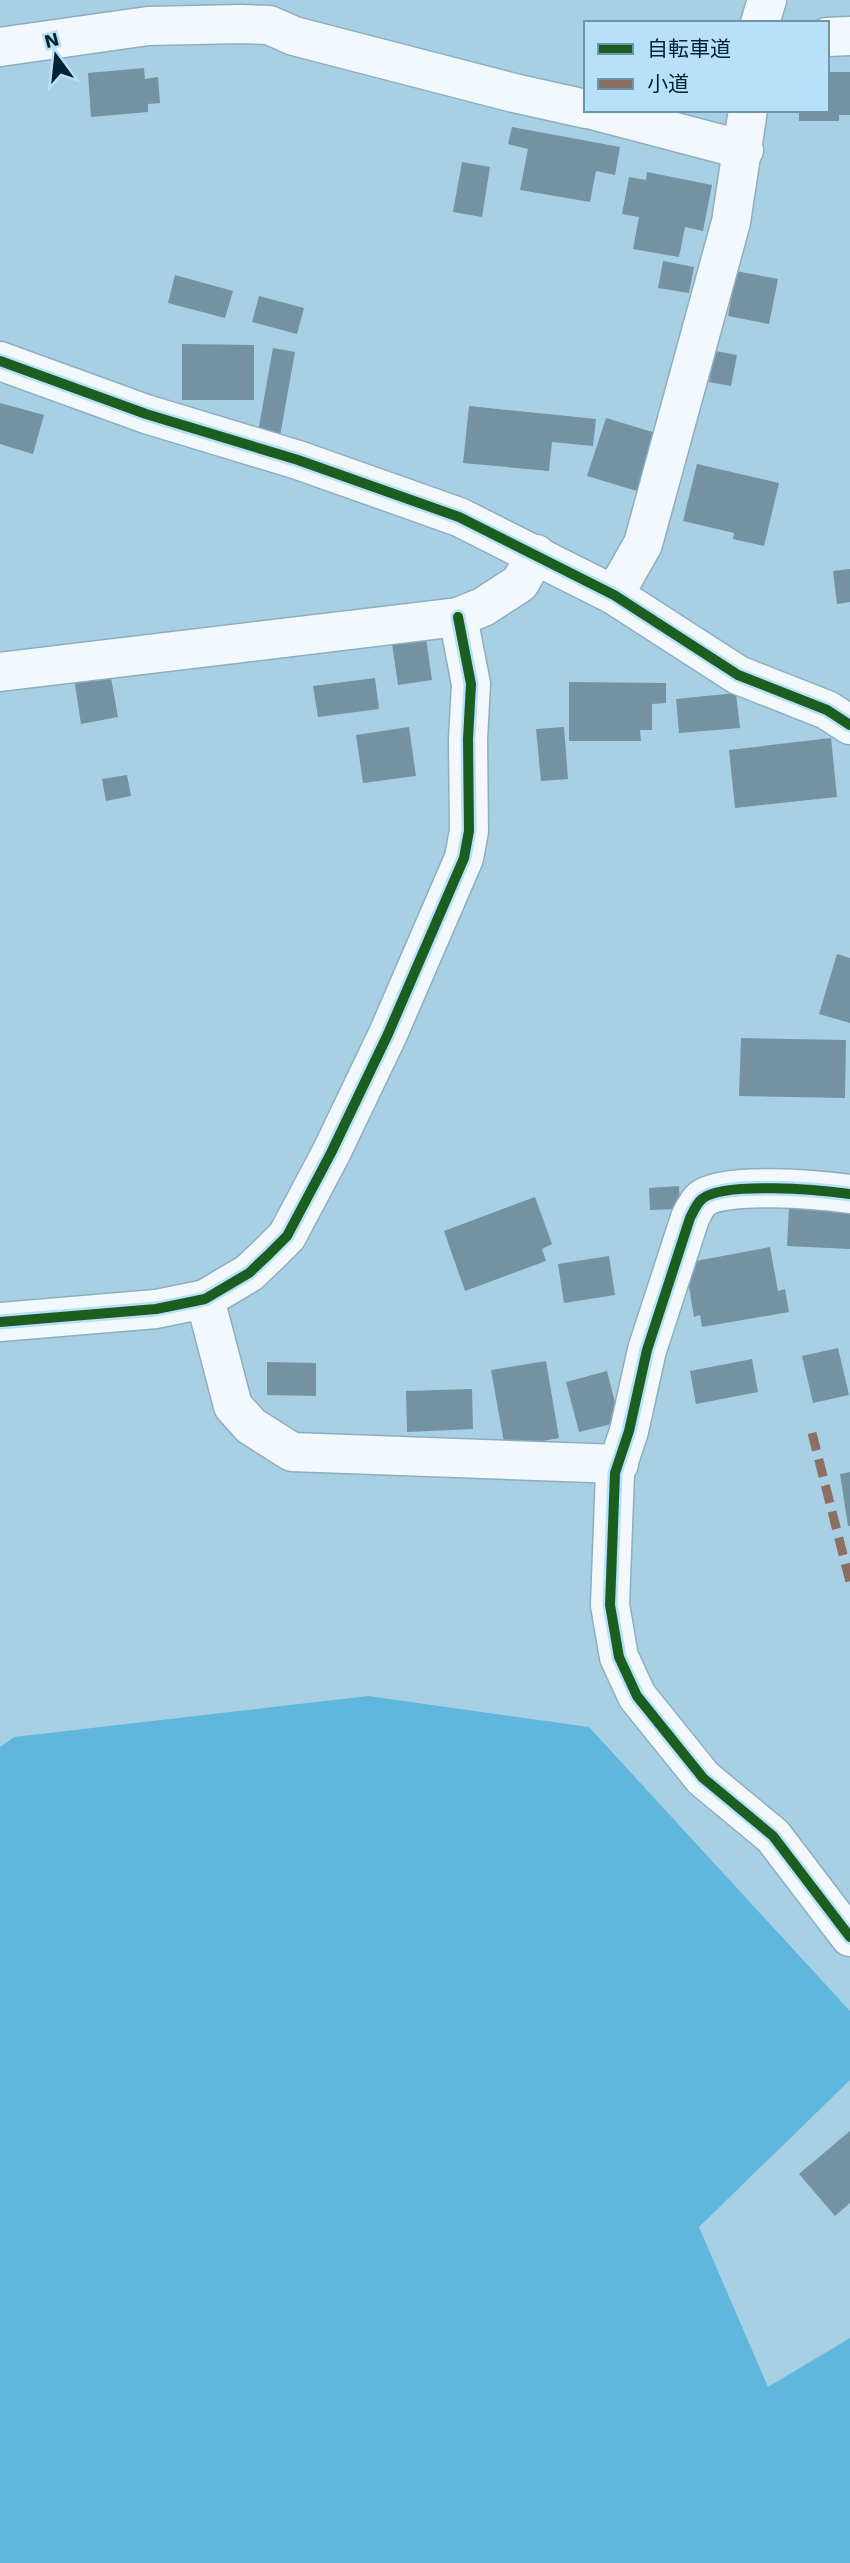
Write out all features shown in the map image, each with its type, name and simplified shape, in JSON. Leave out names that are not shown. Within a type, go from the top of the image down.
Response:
[{"type":"street","points":[[761,21],[767,0]]},
{"type":"street","points":[[0,47],[148,26],[241,23],[269,26],[307,40],[584,109]]},
{"type":"street","points":[[829,37],[850,36]]},
{"type":"street","points":[[600,112],[744,150]]},
{"type":"street","points":[[614,595],[643,544],[731,222],[748,112]]},
{"type":"street","points":[[0,361],[146,414],[298,460],[459,517],[614,595],[738,676],[827,710],[850,724]]},
{"type":"street","points":[[0,672],[458,617],[483,607],[520,583],[536,554]]},
{"type":"street","points":[[0,1322],[156,1309],[205,1299],[249,1273],[287,1236],[331,1153],[388,1034],[460,871],[469,831],[468,739],[471,684],[458,617]]},
{"type":"street","points":[[850,1194],[734,1189],[701,1199],[690,1218],[647,1350],[615,1473],[610,1605],[619,1657],[637,1696],[703,1779],[773,1836],[850,1937]]},
{"type":"street","points":[[205,1299],[233,1406],[251,1426],[292,1452],[619,1464]]},
{"type":"shaded area","points":[[368,1696],[589,1727],[850,2011],[850,2080],[699,2227],[768,2387],[850,2338],[850,2563],[0,2563],[0,1747],[14,1737]]},
{"type":"building","points":[[144,68],[145,79],[158,77],[160,103],[148,104],[148,112],[91,117],[88,73]]},
{"type":"building","points":[[829,72],[850,72],[850,115],[839,115],[839,121],[799,121],[799,112],[829,112]]},
{"type":"building","points":[[512,127],[620,147],[615,175],[596,171],[590,202],[520,190],[528,149],[508,144]]},
{"type":"building","points":[[462,162],[490,167],[482,217],[453,212]]},
{"type":"building","points":[[647,172],[712,185],[703,231],[685,227],[679,257],[633,249],[639,217],[622,214],[629,177],[646,180]]},
{"type":"building","points":[[663,261],[694,267],[689,293],[658,288]]},
{"type":"building","points":[[736,271],[778,279],[769,324],[728,316]]},
{"type":"building","points":[[175,275],[233,291],[225,318],[168,303]]},
{"type":"building","points":[[259,296],[304,308],[297,334],[252,322]]},
{"type":"building","points":[[182,344],[254,345],[254,400],[182,400]]},
{"type":"building","points":[[273,348],[295,352],[280,436],[258,432]]},
{"type":"building","points":[[715,351],[737,355],[731,386],[709,382]]},
{"type":"building","points":[[0,403],[44,415],[33,454],[0,444]]},
{"type":"building","points":[[469,406],[596,419],[593,446],[552,442],[549,471],[463,463]]},
{"type":"building","points":[[606,418],[659,434],[640,492],[587,476]]},
{"type":"building","points":[[697,464],[779,483],[764,546],[733,539],[734,533],[683,521]]},
{"type":"building","points":[[850,569],[850,602],[837,604],[833,571]]},
{"type":"building","points":[[426,638],[432,680],[398,685],[392,643]]},
{"type":"building","points":[[110,672],[118,717],[81,724],[74,678]]},
{"type":"building","points":[[375,678],[379,709],[318,717],[313,686]]},
{"type":"building","points":[[569,682],[666,683],[666,703],[652,704],[652,730],[640,730],[641,741],[569,741]]},
{"type":"building","points":[[736,693],[740,728],[679,733],[676,699]]},
{"type":"building","points":[[409,727],[416,776],[363,783],[356,735]]},
{"type":"building","points":[[564,727],[568,779],[541,781],[536,729]]},
{"type":"building","points":[[831,738],[837,797],[735,808],[729,750]]},
{"type":"building","points":[[127,775],[131,796],[106,801],[102,779]]},
{"type":"building","points":[[837,954],[850,958],[850,1023],[819,1014]]},
{"type":"building","points":[[741,1038],[846,1040],[845,1098],[739,1096]]},
{"type":"building","points":[[679,1186],[680,1209],[650,1210],[649,1188]]},
{"type":"building","points":[[535,1197],[552,1244],[542,1249],[546,1261],[465,1291],[444,1231]]},
{"type":"building","points":[[789,1207],[850,1209],[850,1249],[787,1246]]},
{"type":"building","points":[[770,1247],[778,1291],[785,1289],[789,1312],[702,1327],[700,1315],[694,1317],[685,1263]]},
{"type":"building","points":[[609,1256],[615,1295],[564,1303],[558,1264]]},
{"type":"building","points":[[838,1348],[849,1395],[813,1403],[802,1356]]},
{"type":"building","points":[[752,1359],[758,1392],[696,1404],[690,1371]]},
{"type":"building","points":[[546,1361],[559,1438],[505,1448],[491,1370]]},
{"type":"building","points":[[267,1362],[316,1363],[316,1396],[267,1395]]},
{"type":"building","points":[[607,1371],[620,1422],[579,1432],[566,1382]]},
{"type":"building","points":[[472,1389],[473,1429],[407,1432],[406,1391]]},
{"type":"building","points":[[850,1472],[850,1526],[848,1526],[840,1474]]},
{"type":"building","points":[[850,2131],[850,2203],[835,2216],[799,2174]]},
{"type":"marked path","points":[[812,1433],[850,1582]]},
{"type":"cycle path","points":[[0,361],[146,414],[298,460],[459,517],[614,595],[738,675],[827,710],[850,725]]},
{"type":"cycle path","points":[[0,1322],[156,1309],[205,1299],[249,1273],[287,1236],[331,1153],[388,1034],[464,858],[469,831],[468,739],[471,684],[458,617]]},
{"type":"cycle path","points":[[850,1194],[750,1188],[713,1193],[702,1199],[695,1208],[647,1350],[629,1431],[615,1473],[610,1605],[619,1657],[637,1696],[703,1778],[773,1836],[850,1937]]}]
